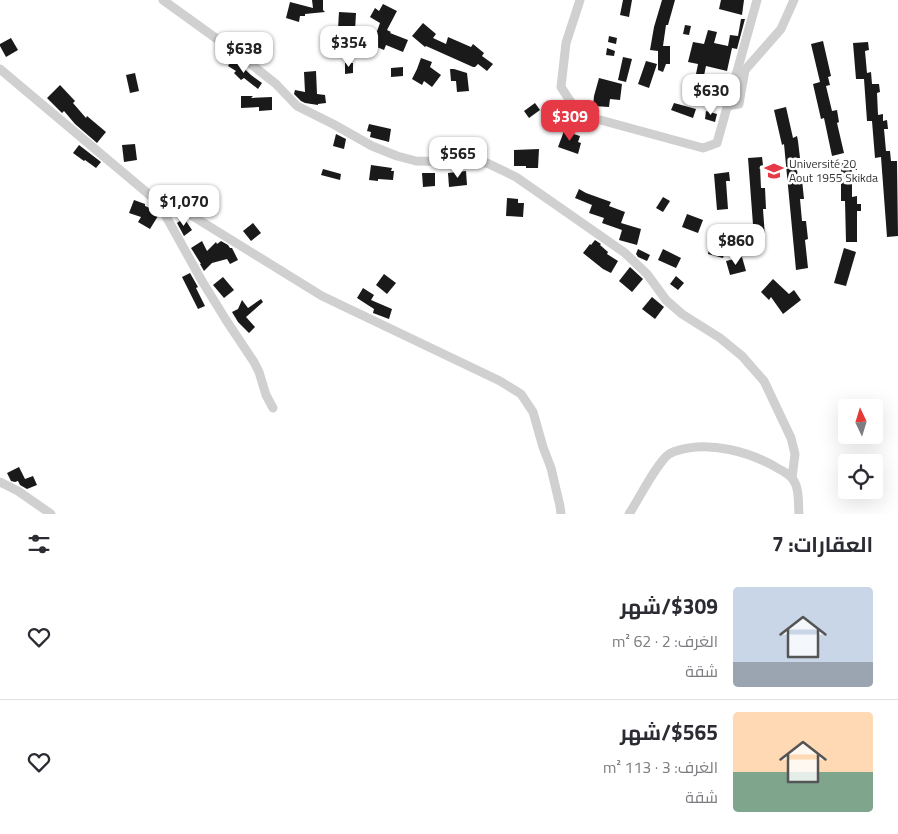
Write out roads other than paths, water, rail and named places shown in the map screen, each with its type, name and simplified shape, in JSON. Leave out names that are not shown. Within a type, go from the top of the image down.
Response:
[{"type":"street","points":[[163,0],[256,68],[276,84],[297,106],[372,146],[397,156],[416,161],[487,163],[516,177],[625,252],[647,274],[666,300],[682,314],[720,338],[742,356],[764,382],[791,438],[796,454],[792,478]]},
{"type":"street","points":[[580,0],[566,43],[561,87],[576,110],[593,118],[704,148],[717,143],[757,0]]},
{"type":"street","points":[[727,106],[739,104],[745,70],[781,29],[794,0]]},
{"type":"street","points":[[0,68],[158,202],[202,281],[254,362],[266,395],[273,408]]},
{"type":"street","points":[[158,202],[186,212],[322,296],[500,381],[521,394],[533,412],[551,468],[560,506],[560,514]]},
{"type":"street","points":[[629,514],[658,466],[670,453],[700,446],[727,449],[764,460],[792,478],[797,489],[799,514]]},
{"type":"street","points":[[0,482],[18,491],[50,514]]},
{"type":"place","name":"Université 20 Aout 1955 Skikda","points":[[774,171]]}]
